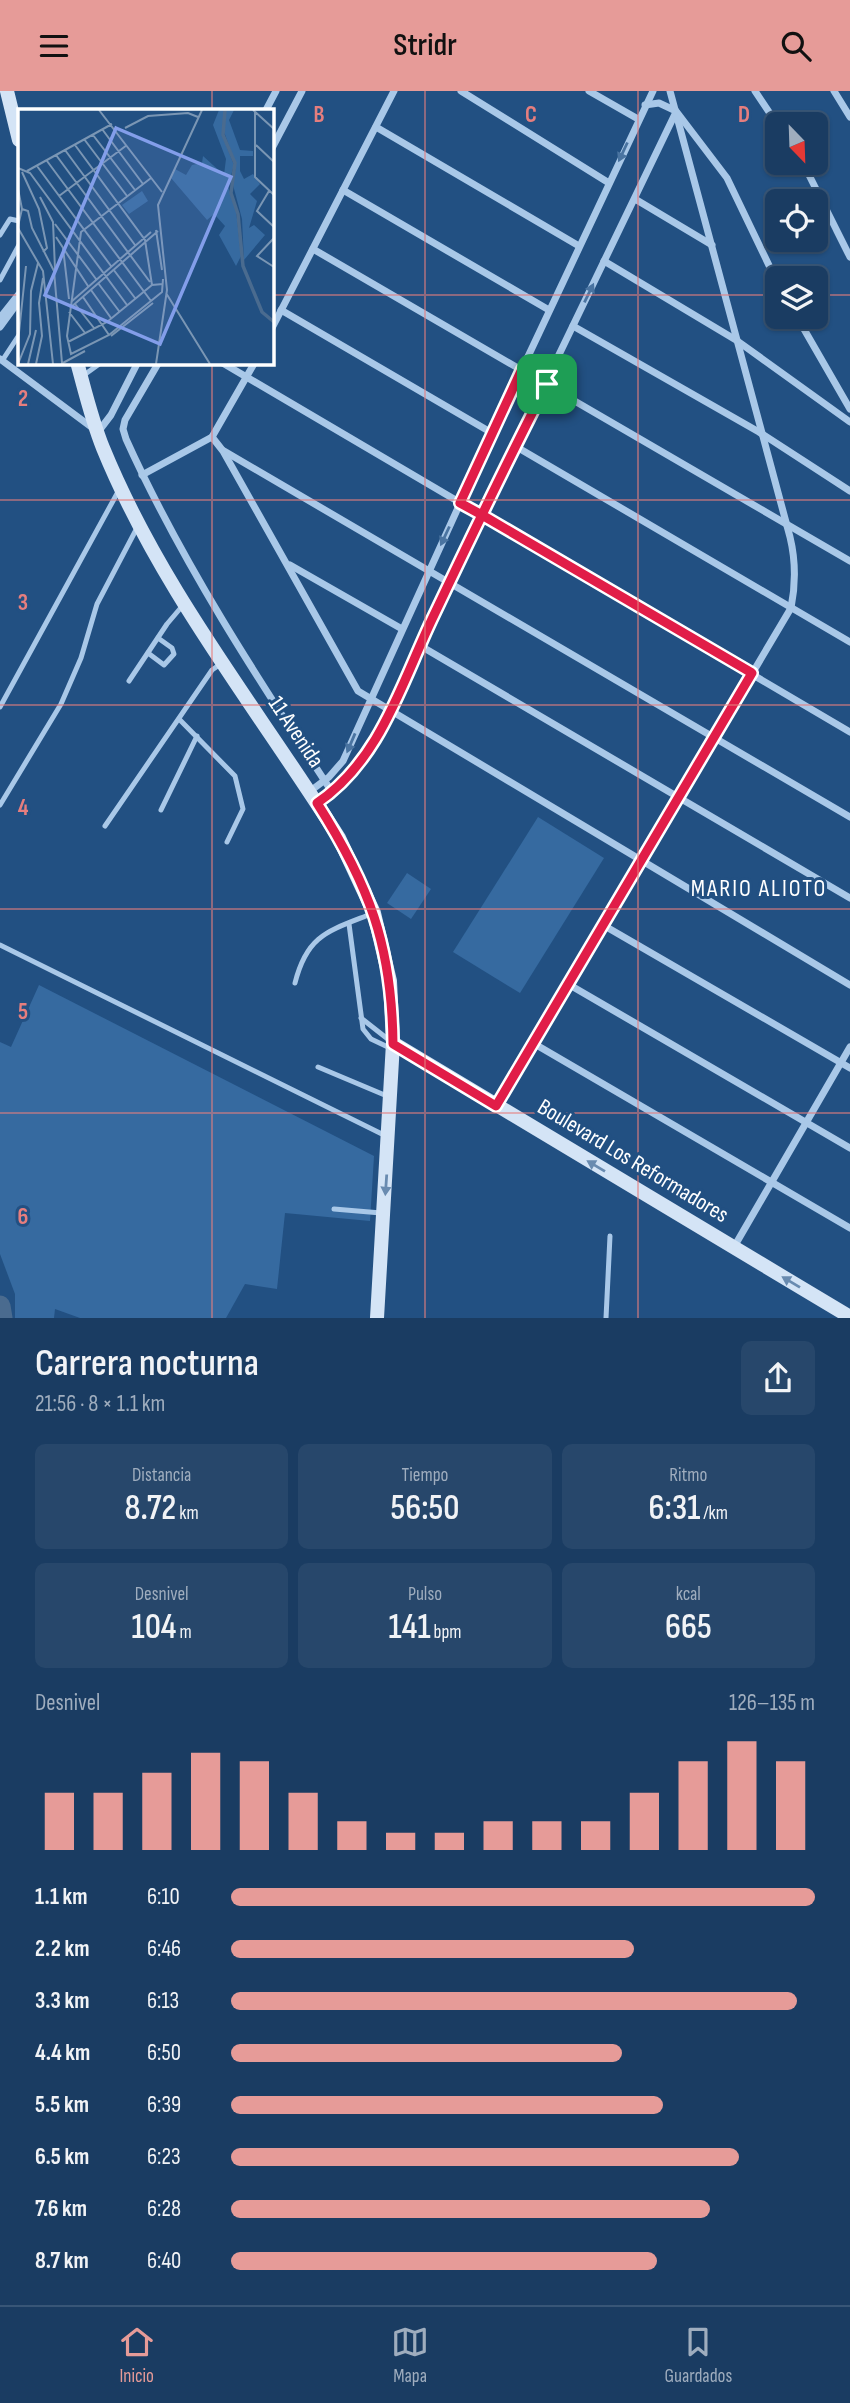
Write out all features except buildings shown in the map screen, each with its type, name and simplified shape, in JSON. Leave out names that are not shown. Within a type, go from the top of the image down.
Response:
[{"type":"main road","points":[[7,91],[18,136]]},
{"type":"main road","name":"11 Avenida","points":[[79,369],[98,432],[120,487],[139,524],[184,604],[313,797],[358,874],[374,913],[390,981],[393,1047],[377,1318]]},
{"type":"main road","name":"Boulevard Los Reformadores","points":[[393,1047],[850,1317]]},
{"type":"street","points":[[267,109],[276,91]]},
{"type":"street","points":[[273,146],[302,91]]},
{"type":"street","points":[[273,326],[394,91]]},
{"type":"street","points":[[461,91],[609,183]]},
{"type":"street","points":[[589,91],[638,119]]},
{"type":"street","points":[[313,797],[343,761],[492,433],[653,91]]},
{"type":"street","points":[[496,1106],[791,608],[795,568],[786,523],[670,91]]},
{"type":"street","points":[[755,91],[769,112]]},
{"type":"street","points":[[834,91],[850,117]]},
{"type":"street","points":[[645,105],[659,103],[676,111],[727,179],[769,266]]},
{"type":"street","points":[[313,797],[332,792],[359,765],[391,712],[419,645],[547,384],[676,111]]},
{"type":"street","points":[[376,127],[579,246]]},
{"type":"street","points":[[809,175],[850,257]]},
{"type":"street","points":[[343,190],[549,310]]},
{"type":"street","points":[[635,198],[712,245]]},
{"type":"street","points":[[313,249],[850,561]]},
{"type":"street","points":[[604,261],[736,340],[850,422]]},
{"type":"street","points":[[0,318],[18,295]]},
{"type":"street","points":[[0,327],[18,302]]},
{"type":"street","points":[[282,310],[492,433]]},
{"type":"street","points":[[573,326],[760,432],[850,491]]},
{"type":"street","points":[[804,329],[850,409]]},
{"type":"street","points":[[1,360],[98,432],[111,415],[137,364]]},
{"type":"street","points":[[158,364],[123,429],[142,475],[264,687],[332,792]]},
{"type":"street","points":[[225,364],[850,732]]},
{"type":"street","points":[[142,475],[212,437],[253,364]]},
{"type":"street","points":[[212,437],[223,451],[289,565],[358,691],[850,985]]},
{"type":"street","points":[[515,446],[850,642]]},
{"type":"street","points":[[223,451],[430,569],[850,817]]},
{"type":"street","points":[[289,565],[402,629]]},
{"type":"street","points":[[419,645],[680,795],[850,898]]},
{"type":"street","points":[[603,925],[850,1068]]},
{"type":"street","points":[[568,984],[850,1147]]},
{"type":"street","points":[[533,1043],[850,1228]]},
{"type":"street","points":[[734,1248],[850,1047]]},
{"type":"lane","points":[[0,235],[10,219],[18,221]]},
{"type":"lane","points":[[0,280],[18,246]]},
{"type":"lane","points":[[1,360],[18,336]]},
{"type":"lane","points":[[0,707],[120,487]]},
{"type":"lane","points":[[0,805],[61,704],[81,658],[97,604],[139,524]]},
{"type":"lane","points":[[129,681],[184,604]]},
{"type":"lane","points":[[148,653],[164,665],[174,654],[172,648],[158,638]]},
{"type":"lane","points":[[105,826],[212,670],[222,663]]},
{"type":"lane","points":[[178,719],[235,776],[243,809],[227,842]]},
{"type":"lane","points":[[161,810],[197,736]]},
{"type":"lane","points":[[295,983],[301,959],[309,946],[374,913]]},
{"type":"lane","points":[[349,924],[361,1019],[366,1034],[393,1047]]},
{"type":"lane","points":[[0,945],[389,1137]]},
{"type":"lane","points":[[361,1019],[393,1047]]},
{"type":"lane","points":[[318,1067],[389,1098]]},
{"type":"lane","points":[[334,1209],[384,1213]]},
{"type":"lane","points":[[606,1318],[610,1236]]},
{"type":"shaded area","points":[[538,817],[604,858],[520,993],[453,952]]},
{"type":"shaded area","points":[[407,873],[431,889],[411,919],[387,903]]},
{"type":"shaded area","points":[[39,985],[374,1156],[370,1221],[285,1213],[277,1289],[245,1284],[226,1318],[80,1318],[55,1309],[54,1318],[15,1318],[15,1294],[0,1254],[0,1042],[11,1047]]},
{"type":"waterway","points":[[0,1306],[2,1318]]},
{"type":"district","name":"MARIO ALIOTO","points":[[759,888]]},
{"type":"route","points":[[547,384],[515,446],[482,515],[419,645],[391,712],[359,765],[337,789],[317,803],[358,874],[380,930],[390,981],[393,1044],[496,1106],[752,673],[482,515],[460,503],[522,369],[547,384]]}]
